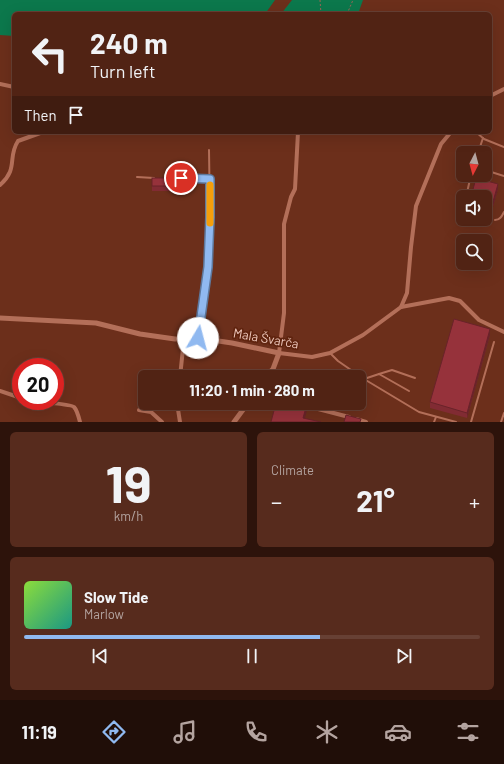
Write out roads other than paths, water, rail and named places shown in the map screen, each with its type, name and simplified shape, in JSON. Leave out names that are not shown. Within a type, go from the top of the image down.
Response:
[{"type":"street","points":[[0,84],[12,87]]},
{"type":"street","points":[[492,95],[504,89]]},
{"type":"street","points":[[0,185],[9,175],[13,165],[14,148],[18,141],[37,134]]},
{"type":"street","points":[[272,370],[279,353],[284,313],[284,224],[295,188],[298,134]]},
{"type":"street","points":[[401,308],[407,293],[410,247],[416,206],[441,144],[450,134]]},
{"type":"street","name":"Mala Švarča","points":[[0,318],[96,322],[140,334],[175,339],[198,338],[232,343],[279,353],[312,356],[330,353],[363,335],[401,308],[449,298],[460,301],[479,320],[504,332]]},
{"type":"street","points":[[181,370],[184,339]]},
{"type":"street","points":[[0,391],[12,395]]},
{"type":"street","points":[[64,405],[71,405],[75,409],[80,422]]},
{"type":"street","points":[[139,410],[151,412],[162,422]]},
{"type":"street","points":[[178,410],[180,422]]},
{"type":"street","points":[[234,422],[243,410]]},
{"type":"street","points":[[321,410],[366,422]]},
{"type":"lane","points":[[478,134],[483,138],[504,147]]},
{"type":"lane","points":[[480,146],[483,138]]},
{"type":"lane","points":[[198,338],[208,267],[210,217],[209,150]]},
{"type":"lane","points":[[492,172],[504,176]]},
{"type":"lane","points":[[138,178],[159,178]]},
{"type":"lane","points":[[174,178],[210,179]]},
{"type":"lane","points":[[495,220],[498,220],[504,212]]},
{"type":"lane","points":[[471,422],[494,342]]},
{"type":"lane","points":[[330,353],[351,370]]},
{"type":"lane","points":[[366,378],[392,370],[415,378]]},
{"type":"lane","points":[[379,374],[409,391]]},
{"type":"lane","points":[[366,380],[419,412],[456,422]]},
{"type":"lane","points":[[501,422],[504,413]]},
{"type":"lane","points":[[434,422],[436,417]]}]
